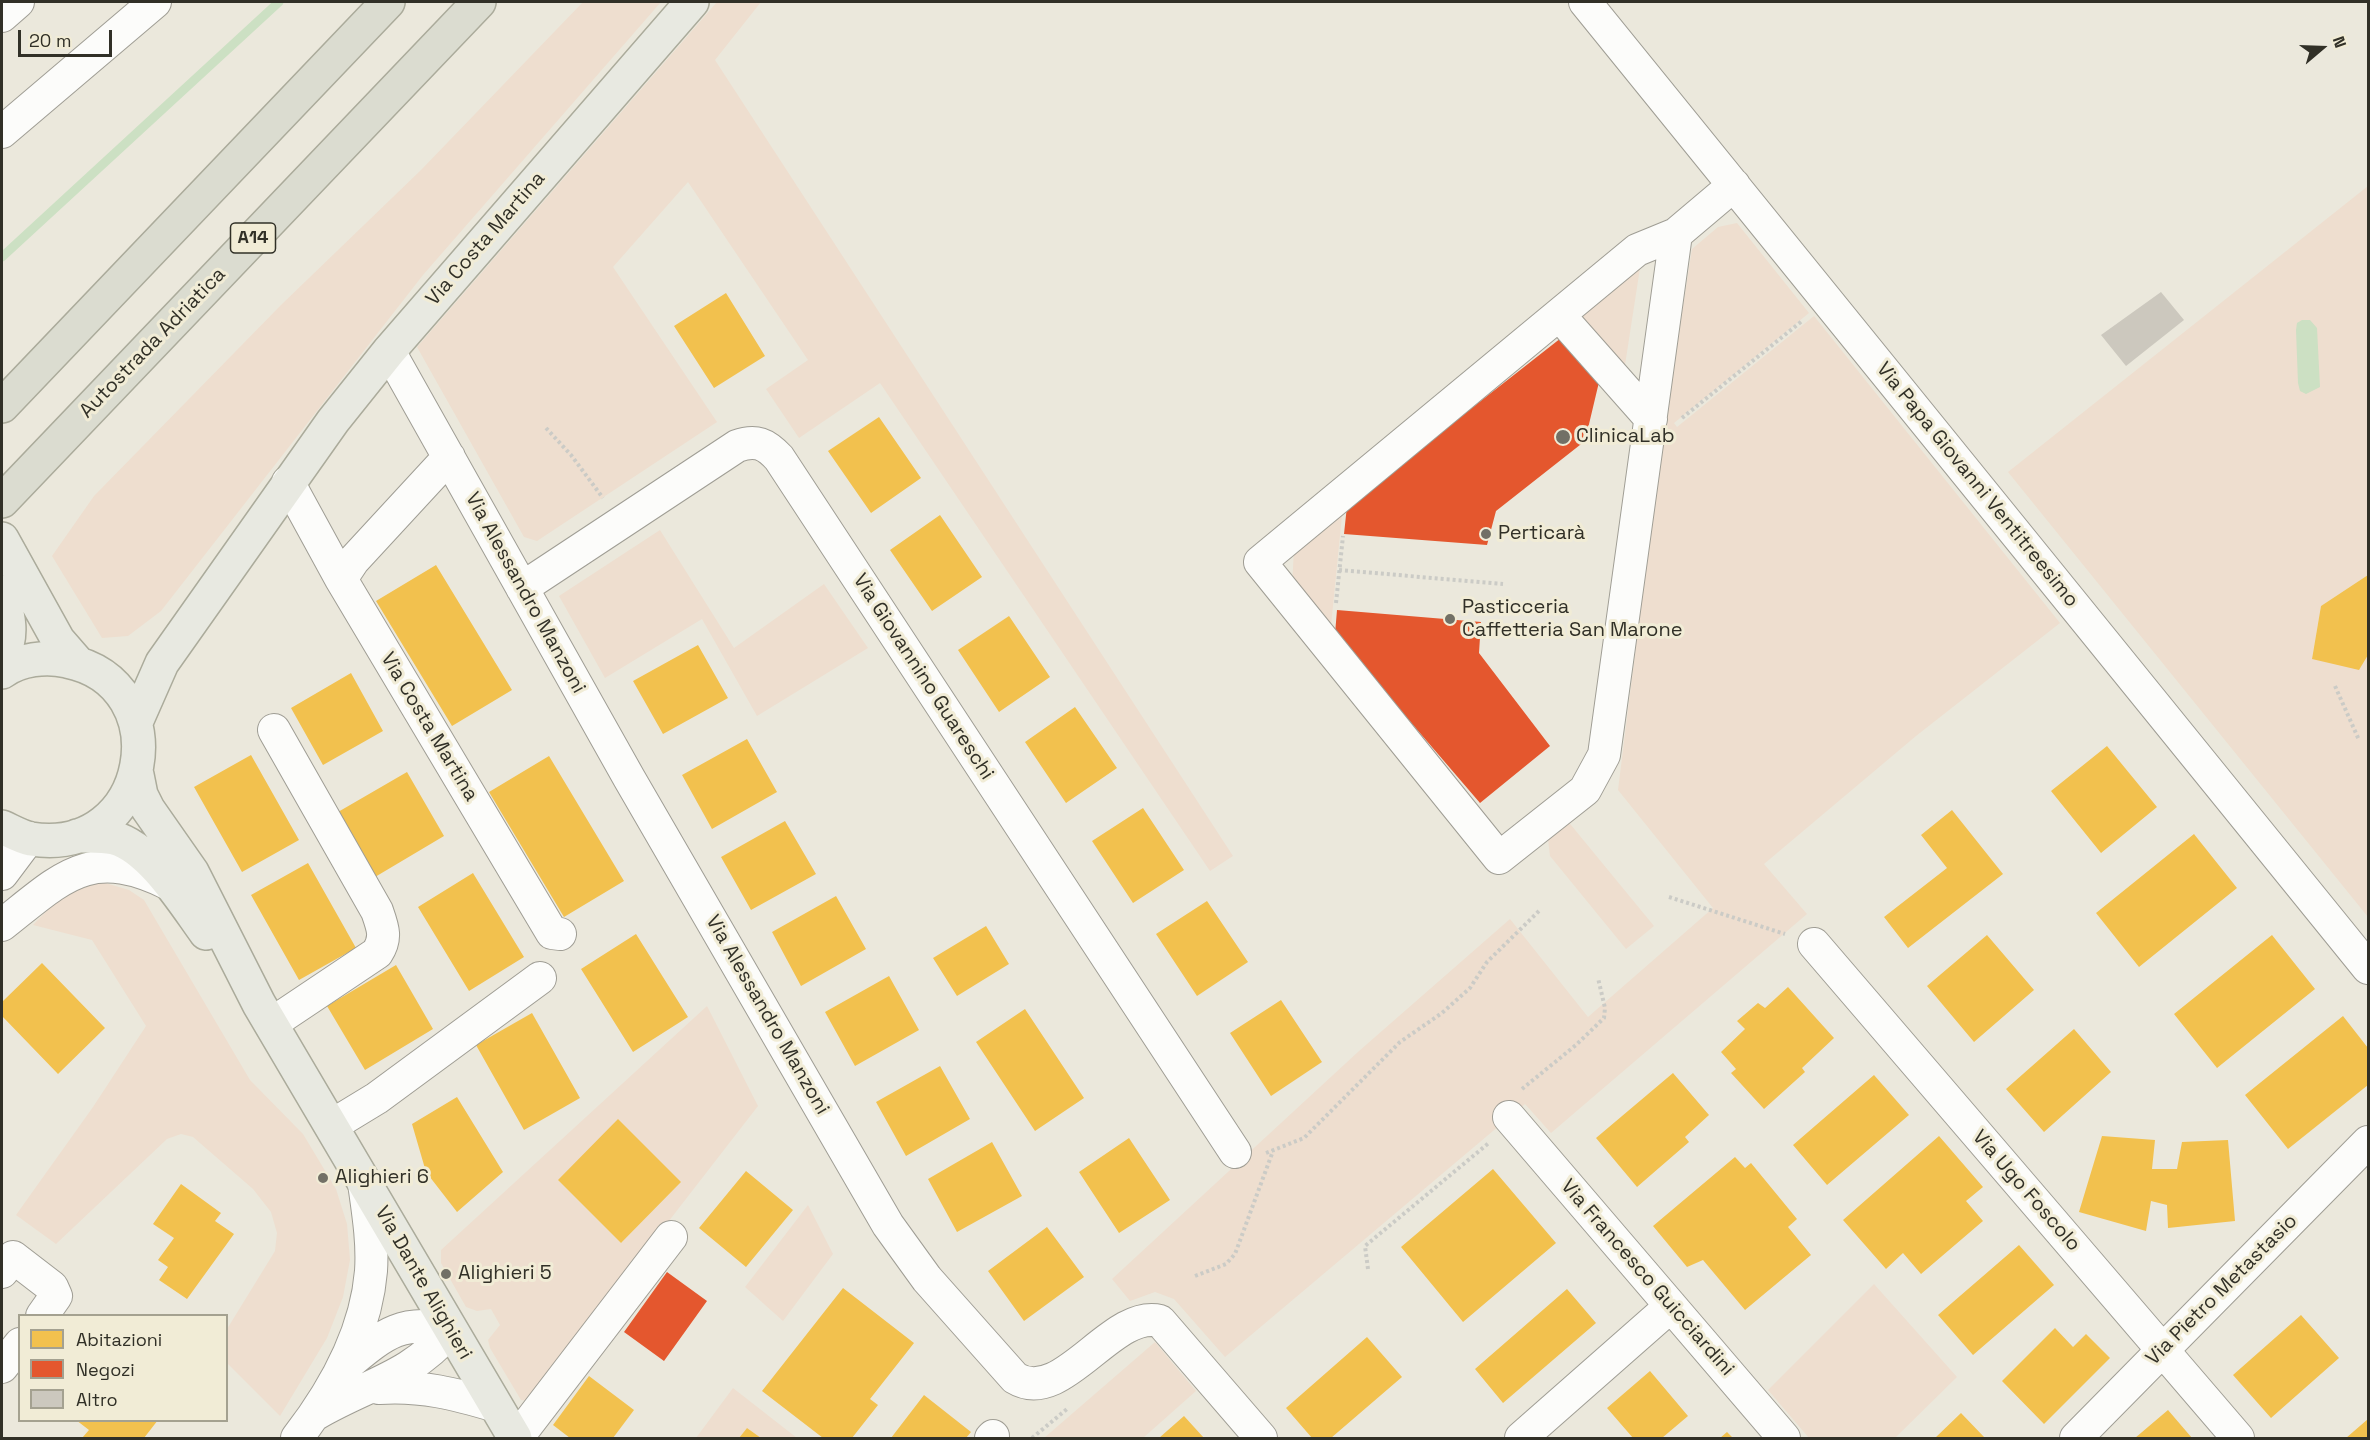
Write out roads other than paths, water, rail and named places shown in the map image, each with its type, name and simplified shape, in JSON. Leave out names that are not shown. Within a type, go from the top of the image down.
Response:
[{"type":"highway","points":[[2,406],[388,2]]},
{"type":"highway","name":"Autostrada Adriatica","points":[[2,501],[479,2]]},
{"type":"main road","name":"Via Costa Martina","points":[[136,722],[162,663],[288,482],[389,351],[692,2]]},
{"type":"main road","points":[[2,539],[58,640],[124,698],[136,722],[140,749],[137,775],[128,795],[116,812],[102,824],[77,836],[53,841],[15,833]]},
{"type":"main road","points":[[2,592],[10,631],[7,648],[2,657]]},
{"type":"main road","points":[[2,672],[29,660],[54,658],[91,670],[124,676],[162,663]]},
{"type":"main road","name":"Via Dante Alighieri","points":[[137,775],[141,795],[148,809],[192,872],[265,1014],[516,1438]]},
{"type":"main road","name":"Via Dante Alighieri","points":[[77,836],[105,836],[124,842],[136,849],[169,884],[265,1014]]},
{"type":"street","points":[[2,16],[18,2]]},
{"type":"street","points":[[2,132],[155,2]]},
{"type":"street","name":"Via Papa Giovanni Ventitreesimo","points":[[1585,2],[2368,968]]},
{"type":"street","points":[[1676,234],[1604,755],[1585,790],[1499,858],[1260,562],[1637,250],[1676,234],[1734,185]]},
{"type":"street","points":[[1559,315],[1651,419]]},
{"type":"street","name":"Via Alessandro Manzoni","points":[[389,351],[522,588],[891,1230],[927,1279],[1015,1378],[1033,1385],[1050,1381],[1133,1324],[1150,1318],[1160,1321],[1261,1438]]},
{"type":"street","name":"Via Giovannino Guareschi","points":[[522,588],[737,446],[758,442],[769,448],[779,458],[1235,1152]]},
{"type":"street","points":[[341,579],[353,561],[449,457]]},
{"type":"street","name":"Via Costa Martina","points":[[288,482],[341,579],[552,933],[560,934]]},
{"type":"street","points":[[265,1014],[306,1003],[377,953],[383,943],[384,932],[376,911],[274,730]]},
{"type":"street","points":[[2,874],[15,833]]},
{"type":"street","name":"Via Dante Alighieri","points":[[2,925],[67,875],[86,868],[108,866],[138,870],[169,884]]},
{"type":"street","name":"Via Ugo Foscolo","points":[[1814,944],[2238,1438]]},
{"type":"street","points":[[331,1126],[377,1098],[540,978]]},
{"type":"street","name":"Via Francesco Guicciardini","points":[[1512,1120],[1784,1438]]},
{"type":"street","name":"Via Pietro Metastasio","points":[[2076,1438],[2368,1143]]},
{"type":"street","points":[[297,1438],[316,1414],[343,1368],[367,1296],[371,1269],[364,1183]]},
{"type":"street","name":"Via Dante Alighieri","points":[[516,1438],[671,1237]]},
{"type":"street","points":[[2,1272],[13,1257],[52,1287],[56,1296],[43,1314]]},
{"type":"street","points":[[1521,1438],[1671,1306]]},
{"type":"street","points":[[316,1414],[346,1396],[369,1389],[414,1365],[436,1348],[451,1330],[428,1324],[410,1326],[386,1335],[343,1368]]},
{"type":"street","points":[[2,1367],[18,1347]]},
{"type":"street","points":[[369,1389],[423,1387],[496,1406]]},
{"type":"waterway","points":[[2,257],[279,2]]},
{"type":"place","name":"ClinicaLab","points":[[1563,437]]},
{"type":"place","name":"Perticarà","points":[[1486,534]]},
{"type":"place","name":"Pasticceria Caffetteria San Marone","points":[[1450,619]]},
{"type":"place","name":"Alighieri 6","points":[[323,1178]]},
{"type":"place","name":"Alighieri 5","points":[[446,1274]]}]
